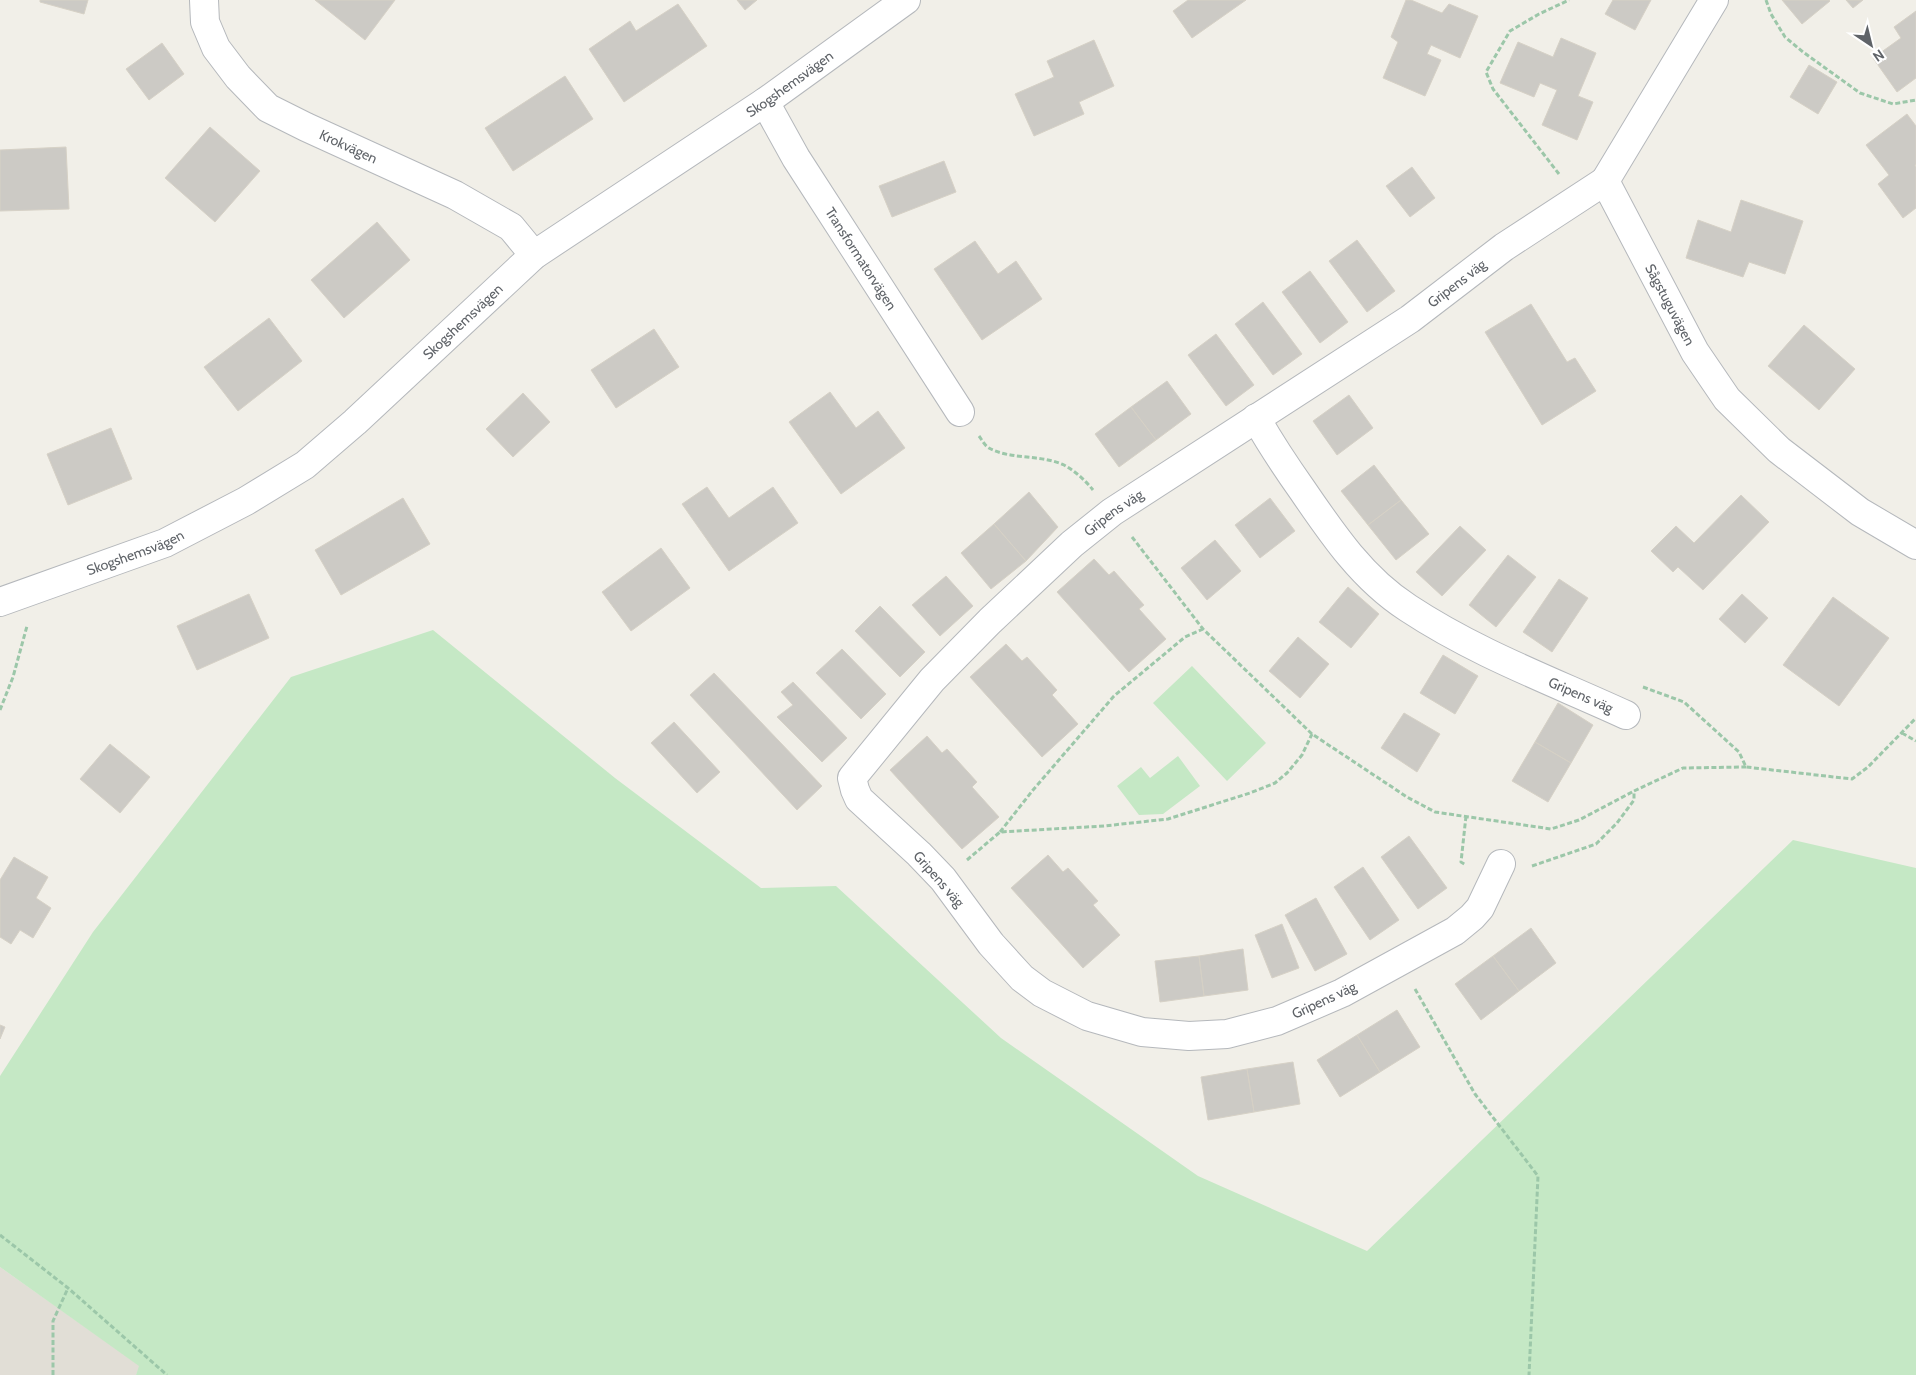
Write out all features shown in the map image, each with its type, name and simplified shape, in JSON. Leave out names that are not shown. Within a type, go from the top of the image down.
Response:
[{"type":"street","name":"Krokvägen","points":[[204,0],[205,22],[216,48],[238,77],[268,108],[455,195],[510,227],[534,255]]},
{"type":"street","name":"Skogshemsvägen","points":[[0,602],[165,543],[246,501],[305,465],[355,422],[534,255],[765,102],[906,0]]},
{"type":"street","points":[[1605,181],[1714,0]]},
{"type":"street","name":"Transformatorvägen","points":[[765,102],[796,158],[960,412]]},
{"type":"street","name":"Gripens väg","points":[[1501,864],[1480,908],[1455,931],[1400,963],[1342,993],[1277,1021],[1217,1034],[1189,1036],[1142,1032],[1087,1016],[1042,993],[1022,978],[991,944],[943,879],[919,854],[859,799],[854,790],[852,778],[932,680],[990,621],[1072,544],[1112,512],[1410,320],[1504,247],[1605,181]]},
{"type":"street","name":"Sågstuguvägen","points":[[1605,181],[1695,352],[1727,399],[1779,450],[1860,512],[1916,545]]},
{"type":"street","name":"Gripens väg","points":[[1256,418],[1268,440],[1348,555],[1380,586],[1408,608],[1470,644],[1510,664],[1626,715]]},
{"type":"path","points":[[1560,175],[1493,89],[1486,72],[1510,31],[1539,14],[1569,0]]},
{"type":"path","points":[[1766,0],[1771,14],[1785,37],[1860,93],[1894,104],[1916,100]]},
{"type":"path","points":[[960,412],[987,447],[1002,453],[1030,456],[1064,465],[1084,478],[1203,629],[1312,734],[1407,797],[1435,812],[1552,828],[1579,820],[1683,768],[1746,767],[1852,779],[1868,767],[1916,718]]},
{"type":"path","points":[[943,879],[1000,832],[1114,696],[1186,637],[1203,629]]},
{"type":"path","points":[[1626,715],[1640,686],[1684,702],[1739,752],[1746,767]]},
{"type":"path","points":[[1902,733],[1916,741]]},
{"type":"path","points":[[1000,832],[1104,826],[1168,819],[1250,793],[1275,783],[1287,773],[1302,755],[1312,734]]},
{"type":"path","points":[[1501,864],[1511,873],[1596,844],[1617,823],[1634,800],[1634,791]]},
{"type":"path","points":[[1464,841],[1466,816]]},
{"type":"path","points":[[1400,963],[1475,1094],[1538,1176],[1529,1375]]},
{"type":"path","points":[[0,1235],[68,1288],[167,1375]]},
{"type":"path","points":[[53,1375],[53,1321],[68,1288]]},
{"type":"shaded area","points":[[0,1267],[140,1366],[136,1375],[0,1375]]},
{"type":"green space","points":[[433,630],[615,778],[761,888],[836,886],[1001,1038],[1198,1176],[1367,1251],[1793,840],[1916,868],[1916,1375],[136,1375],[139,1366],[0,1267],[0,1076],[93,932],[291,677]]},
{"type":"green space","points":[[1192,666],[1266,743],[1227,781],[1153,703]]},
{"type":"green space","points":[[1178,756],[1200,786],[1163,814],[1139,815],[1117,786],[1141,767],[1150,778]]},
{"type":"building","points":[[40,0],[88,0],[84,14],[40,2]]},
{"type":"building","points":[[315,0],[395,0],[365,40]]},
{"type":"building","points":[[737,0],[757,0],[745,10]]},
{"type":"building","points":[[1188,0],[1246,0],[1192,38],[1173,11]]},
{"type":"building","points":[[1406,0],[1411,0],[1442,13],[1449,4],[1478,16],[1460,58],[1431,45],[1427,54],[1441,60],[1425,96],[1383,78],[1398,42],[1391,37]]},
{"type":"building","points":[[1613,0],[1651,0],[1635,30],[1605,14]]},
{"type":"building","points":[[1782,0],[1829,0],[1830,1],[1802,24]]},
{"type":"building","points":[[1846,0],[1863,0],[1853,8]]},
{"type":"building","points":[[678,4],[707,46],[624,102],[589,49],[630,21],[636,31]]},
{"type":"building","points":[[1916,11],[1916,78],[1897,92],[1873,58],[1901,38],[1894,27]]},
{"type":"building","points":[[1561,38],[1596,53],[1578,96],[1593,102],[1577,140],[1542,125],[1557,90],[1540,83],[1534,97],[1500,83],[1518,42],[1553,57]]},
{"type":"building","points":[[1094,40],[1114,86],[1079,102],[1084,114],[1034,136],[1015,94],[1054,77],[1047,61]]},
{"type":"building","points":[[162,43],[184,74],[149,100],[126,69]]},
{"type":"building","points":[[1809,65],[1837,82],[1818,114],[1790,97]]},
{"type":"building","points":[[565,76],[593,119],[513,171],[485,128]]},
{"type":"building","points":[[1907,114],[1916,126],[1916,208],[1903,218],[1878,184],[1889,175],[1866,145]]},
{"type":"building","points":[[210,127],[260,171],[215,222],[165,178]]},
{"type":"building","points":[[66,147],[69,209],[0,211],[0,150]]},
{"type":"building","points":[[944,161],[956,192],[892,217],[879,186]]},
{"type":"building","points":[[1412,167],[1435,198],[1410,217],[1386,186]]},
{"type":"building","points":[[1741,200],[1803,221],[1785,274],[1749,262],[1743,277],[1686,258],[1698,220],[1731,232]]},
{"type":"building","points":[[377,222],[410,260],[344,318],[311,280]]},
{"type":"building","points":[[1357,240],[1395,291],[1367,312],[1329,261]]},
{"type":"building","points":[[975,241],[998,274],[1016,261],[1042,299],[982,340],[934,269]]},
{"type":"building","points":[[1310,271],[1348,322],[1320,343],[1282,292]]},
{"type":"building","points":[[1263,302],[1302,354],[1273,375],[1235,324]]},
{"type":"building","points":[[1531,304],[1567,362],[1575,358],[1596,391],[1542,425],[1485,332]]},
{"type":"building","points":[[269,318],[302,361],[238,411],[204,367]]},
{"type":"building","points":[[1804,325],[1855,369],[1819,410],[1768,366]]},
{"type":"building","points":[[654,329],[679,367],[616,408],[591,370]]},
{"type":"building","points":[[1216,334],[1254,385],[1226,406],[1188,355]]},
{"type":"building","points":[[1167,381],[1191,414],[1156,440],[1131,407]]},
{"type":"building","points":[[830,392],[856,428],[878,411],[905,448],[841,494],[789,422]]},
{"type":"building","points":[[523,393],[550,422],[513,457],[486,429]]},
{"type":"building","points":[[1349,395],[1373,428],[1337,455],[1313,421]]},
{"type":"building","points":[[1131,407],[1156,440],[1119,467],[1095,434]]},
{"type":"building","points":[[111,428],[132,479],[68,505],[47,454]]},
{"type":"building","points":[[1374,465],[1401,500],[1368,525],[1341,491]]},
{"type":"building","points":[[707,487],[729,518],[773,487],[798,523],[729,571],[682,504]]},
{"type":"building","points":[[1029,492],[1058,527],[1026,561],[994,524]]},
{"type":"building","points":[[1741,495],[1769,522],[1703,590],[1678,567],[1673,572],[1651,551],[1676,526],[1694,543]]},
{"type":"building","points":[[403,498],[430,544],[341,595],[315,550]]},
{"type":"building","points":[[1270,498],[1295,531],[1260,558],[1235,525]]},
{"type":"building","points":[[1401,500],[1429,534],[1396,560],[1368,525]]},
{"type":"building","points":[[994,524],[1026,561],[991,589],[961,553]]},
{"type":"building","points":[[1460,526],[1486,550],[1442,596],[1416,572]]},
{"type":"building","points":[[1215,540],[1241,571],[1207,600],[1181,568]]},
{"type":"building","points":[[661,548],[690,588],[631,631],[602,592]]},
{"type":"building","points":[[1508,555],[1536,577],[1496,627],[1469,605]]},
{"type":"building","points":[[1094,559],[1109,575],[1114,571],[1144,605],[1139,609],[1166,639],[1129,672],[1057,592]]},
{"type":"building","points":[[946,576],[973,606],[940,636],[912,605]]},
{"type":"building","points":[[1559,579],[1588,598],[1552,652],[1523,632]]},
{"type":"building","points":[[1348,587],[1379,614],[1351,648],[1319,622]]},
{"type":"building","points":[[249,594],[269,638],[197,670],[177,626]]},
{"type":"building","points":[[1742,594],[1768,618],[1745,643],[1719,619]]},
{"type":"building","points":[[1833,597],[1889,638],[1839,706],[1783,665]]},
{"type":"building","points":[[880,606],[925,652],[900,677],[855,631]]},
{"type":"building","points":[[1298,637],[1329,664],[1300,698],[1269,671]]},
{"type":"building","points":[[1006,644],[1022,661],[1027,657],[1057,690],[1052,695],[1078,724],[1042,757],[970,677]]},
{"type":"building","points":[[842,649],[886,694],[861,719],[816,673]]},
{"type":"building","points":[[1443,655],[1478,676],[1455,714],[1420,693]]},
{"type":"building","points":[[714,673],[822,786],[797,810],[690,695]]},
{"type":"building","points":[[793,682],[847,738],[822,762],[777,717],[793,705],[781,692]]},
{"type":"building","points":[[1558,703],[1593,725],[1571,763],[1535,742]]},
{"type":"building","points":[[1404,713],[1440,734],[1417,772],[1381,748]]},
{"type":"building","points":[[674,722],[720,772],[697,793],[651,743]]},
{"type":"building","points":[[927,736],[942,753],[947,749],[977,782],[972,787],[999,817],[962,849],[890,770]]},
{"type":"building","points":[[1535,742],[1571,763],[1548,802],[1512,781]]},
{"type":"building","points":[[110,744],[150,777],[120,813],[80,779]]},
{"type":"building","points":[[1409,836],[1447,888],[1418,909],[1381,857]]},
{"type":"building","points":[[1048,855],[1063,872],[1068,868],[1098,901],[1093,905],[1120,935],[1083,968],[1011,888]]},
{"type":"building","points":[[14,857],[48,877],[36,898],[51,908],[33,938],[20,930],[11,944],[0,937],[0,880]]},
{"type":"building","points":[[1363,867],[1399,920],[1370,940],[1334,887]]},
{"type":"building","points":[[1316,898],[1347,954],[1315,971],[1285,915]]},
{"type":"building","points":[[1282,924],[1299,968],[1272,978],[1255,935]]},
{"type":"building","points":[[1531,928],[1556,963],[1519,991],[1493,956]]},
{"type":"building","points":[[1243,949],[1248,990],[1204,996],[1199,956]]},
{"type":"building","points":[[1199,956],[1204,996],[1160,1002],[1155,961]]},
{"type":"building","points":[[1493,956],[1519,991],[1481,1020],[1455,984]]},
{"type":"building","points":[[1397,1010],[1420,1047],[1380,1072],[1357,1035]]},
{"type":"building","points":[[0,1025],[5,1027],[0,1039]]},
{"type":"building","points":[[1357,1035],[1380,1072],[1340,1097],[1317,1060]]},
{"type":"building","points":[[1293,1062],[1300,1104],[1254,1112],[1247,1069]]},
{"type":"building","points":[[1247,1069],[1254,1112],[1208,1120],[1201,1077]]}]
